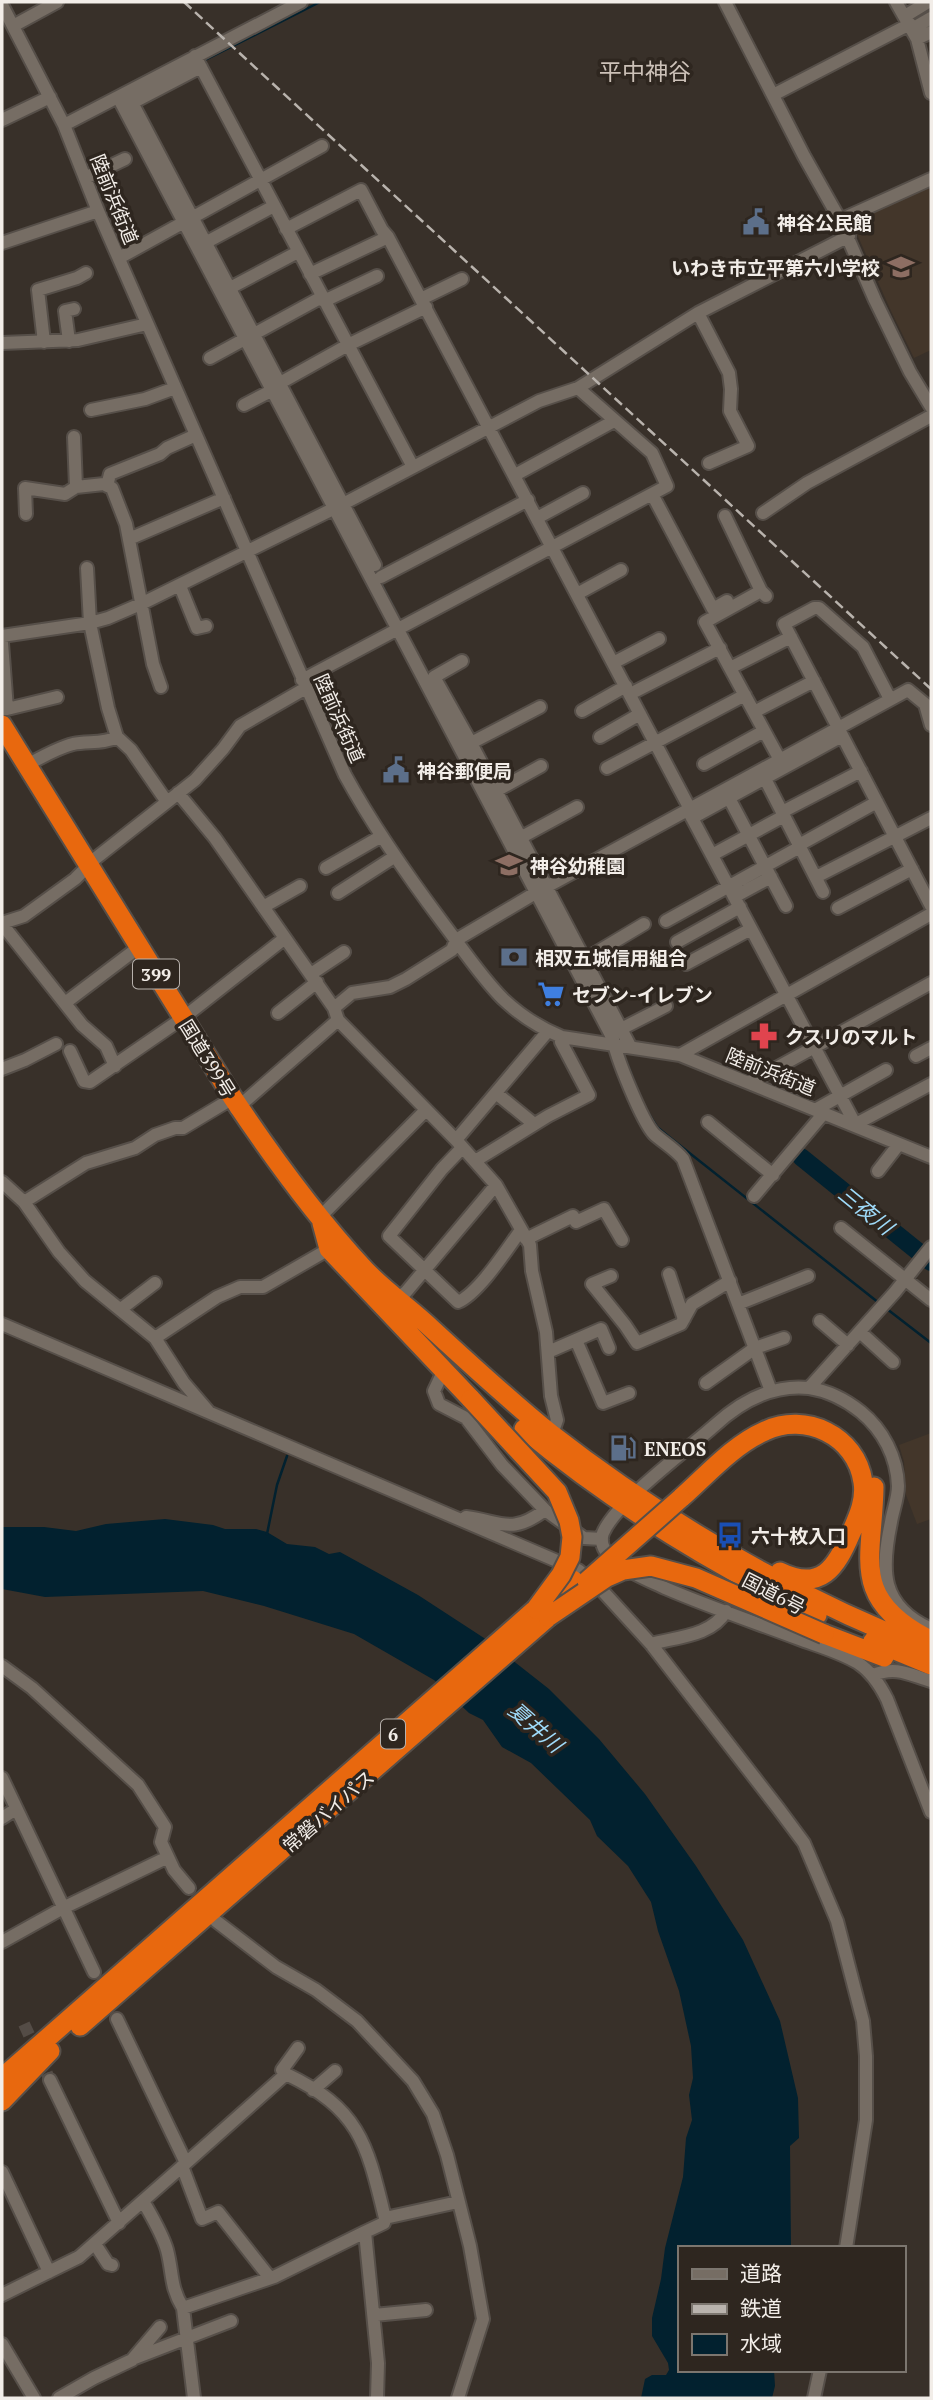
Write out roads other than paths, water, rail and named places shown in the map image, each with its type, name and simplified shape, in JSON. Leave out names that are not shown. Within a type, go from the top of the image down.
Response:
[{"type":"highway","name":"国道399号","points":[[4,714],[27,765],[236,1105],[321,1216],[365,1269],[396,1300],[417,1315],[470,1365],[630,1500]]},
{"type":"highway","points":[[321,1216],[329,1249]]},
{"type":"highway","name":"6","points":[[329,1249],[444,1376],[471,1399],[557,1492],[569,1521],[572,1537],[570,1558],[542,1613]]},
{"type":"highway","name":"国道399号","points":[[396,1300],[411,1324],[506,1413],[584,1478],[630,1500]]},
{"type":"highway","name":"6","points":[[676,1495],[741,1432],[760,1420],[778,1414],[800,1412],[820,1415],[835,1422],[859,1444],[872,1470],[874,1513],[868,1549],[872,1584],[889,1612],[903,1625],[931,1640]]},
{"type":"highway","name":"6","points":[[673,1518],[788,1575],[800,1579],[816,1578],[828,1573],[840,1559],[859,1515],[863,1482],[851,1454],[833,1433],[808,1425],[789,1424],[776,1426],[746,1441],[676,1495]]},
{"type":"highway","name":"常磐バイパス","points":[[2,2092],[221,1895],[676,1495]]},
{"type":"highway","name":"国道6号","points":[[630,1500],[673,1518],[803,1593],[862,1623],[931,1650]]},
{"type":"highway","name":"国道6号","points":[[630,1500],[762,1588],[931,1665]]},
{"type":"highway","points":[[542,1613],[623,1570],[651,1566],[696,1578],[824,1634],[931,1674]]},
{"type":"highway","name":"常磐バイパス","points":[[2,2078],[98,1981],[221,1895]]},
{"type":"highway","points":[[2,2067],[98,1981]]},
{"type":"highway","points":[[2,2101],[51,2050]]},
{"type":"street","points":[[13,26],[57,2]]},
{"type":"street","points":[[64,125],[198,62],[301,2]]},
{"type":"street","points":[[725,2],[841,220],[875,300],[910,372],[931,407]]},
{"type":"street","points":[[773,95],[908,18],[928,2]]},
{"type":"street","name":"陸前浜街道","points":[[2,5],[64,125],[98,211],[345,775],[380,837],[456,940],[503,998],[533,1023],[548,1031],[562,1037],[680,1055],[931,1157]]},
{"type":"street","points":[[908,18],[931,18]]},
{"type":"street","points":[[908,18],[931,32]]},
{"type":"street","points":[[908,18],[931,93]]},
{"type":"street","points":[[198,62],[413,467]]},
{"type":"street","points":[[2,120],[50,97]]},
{"type":"street","points":[[126,98],[578,960],[641,1113],[653,1133],[683,1159],[771,1391]]},
{"type":"street","points":[[119,258],[322,146]]},
{"type":"street","points":[[85,178],[125,159]]},
{"type":"street","points":[[841,220],[931,179]]},
{"type":"street","points":[[286,229],[360,190],[388,237],[515,475],[854,1125],[931,1084]]},
{"type":"street","points":[[205,243],[274,206]]},
{"type":"street","points":[[2,243],[98,211]]},
{"type":"street","points":[[188,220],[205,243],[230,288],[250,337]]},
{"type":"street","points":[[2,636],[108,618],[180,586],[539,401],[578,388],[698,313],[849,236]]},
{"type":"street","points":[[310,274],[388,237]]},
{"type":"street","points":[[230,288],[298,252]]},
{"type":"street","points":[[44,342],[38,290],[77,278],[86,272]]},
{"type":"street","points":[[210,358],[323,299],[377,276]]},
{"type":"street","points":[[244,405],[462,279]]},
{"type":"street","points":[[69,341],[65,312],[74,309]]},
{"type":"street","points":[[698,313],[729,373],[730,411],[748,446],[709,463]]},
{"type":"street","points":[[2,343],[69,341],[147,324]]},
{"type":"street","points":[[91,410],[145,400],[175,388]]},
{"type":"street","points":[[115,1066],[106,1046],[82,1025],[2,923],[24,916],[195,780],[240,726],[304,684],[403,627],[667,486],[652,453],[578,388]]},
{"type":"street","points":[[763,513],[807,483],[931,416]]},
{"type":"street","points":[[515,475],[614,421]]},
{"type":"street","points":[[107,486],[110,474],[160,454],[196,435]]},
{"type":"street","points":[[74,437],[76,487]]},
{"type":"street","points":[[26,514],[25,488],[65,494],[76,487],[104,484],[112,488],[127,524],[153,664],[161,687]]},
{"type":"street","points":[[537,518],[583,494]]},
{"type":"street","points":[[652,494],[713,609],[762,591]]},
{"type":"street","points":[[129,539],[224,498]]},
{"type":"street","points":[[381,578],[528,500]]},
{"type":"street","points":[[339,506],[381,578],[403,627],[471,743],[520,838],[542,890]]},
{"type":"street","points":[[725,516],[762,591]]},
{"type":"street","points":[[87,568],[90,622],[107,708],[117,737],[131,750],[167,802]]},
{"type":"street","points":[[577,594],[621,570]]},
{"type":"street","points":[[180,586],[197,628],[206,626]]},
{"type":"street","points":[[762,591],[705,622],[780,760]]},
{"type":"street","points":[[890,699],[863,647],[819,608],[784,624],[912,869],[926,883],[931,906]]},
{"type":"street","points":[[730,668],[791,636]]},
{"type":"street","points":[[613,663],[659,639]]},
{"type":"street","points":[[2,643],[4,714],[57,697]]},
{"type":"street","points":[[582,711],[719,648]]},
{"type":"street","points":[[433,677],[462,662]]},
{"type":"street","points":[[754,712],[814,681]]},
{"type":"street","points":[[24,1202],[86,1163],[135,1148],[155,1135],[183,1128],[236,1105],[336,1014],[352,993],[390,987],[406,979],[452,950],[456,940],[542,890],[763,775],[840,732],[890,699],[908,690],[928,707],[931,725]]},
{"type":"street","points":[[607,768],[745,695]]},
{"type":"street","points":[[471,743],[540,707]]},
{"type":"street","points":[[600,737],[640,714]]},
{"type":"street","points":[[704,764],[764,731]]},
{"type":"street","points":[[691,814],[729,798],[780,760],[840,732]]},
{"type":"street","points":[[27,765],[73,744],[117,737]]},
{"type":"street","points":[[496,791],[541,766]]},
{"type":"street","points":[[712,855],[861,771]]},
{"type":"street","points":[[763,775],[823,892]]},
{"type":"street","points":[[178,793],[215,838],[314,978],[336,1014],[496,1185],[530,1245],[530,1258],[541,1304],[548,1352],[551,1396],[557,1420],[552,1434]]},
{"type":"street","points":[[729,798],[786,906]]},
{"type":"street","points":[[677,942],[800,846],[877,802]]},
{"type":"street","points":[[520,838],[578,807]]},
{"type":"street","points":[[816,877],[931,818]]},
{"type":"street","points":[[326,868],[380,837]]},
{"type":"street","points":[[338,893],[394,857]]},
{"type":"street","points":[[838,908],[912,869]]},
{"type":"street","points":[[263,907],[300,886]]},
{"type":"street","points":[[666,921],[734,896]]},
{"type":"street","points":[[680,1055],[931,914]]},
{"type":"street","points":[[578,960],[587,958],[644,925]]},
{"type":"street","points":[[686,964],[751,929]]},
{"type":"street","points":[[70,1051],[84,1081],[90,1082],[183,1018],[285,938]]},
{"type":"street","points":[[65,1003],[139,947]]},
{"type":"street","points":[[278,1013],[344,952]]},
{"type":"street","points":[[578,960],[629,1046]]},
{"type":"street","points":[[749,1083],[931,983]]},
{"type":"street","points":[[621,1029],[666,1006]]},
{"type":"street","points":[[548,1031],[496,1093],[442,1169],[389,1236],[458,1301],[464,1299],[524,1234],[573,1216],[576,1222],[604,1209],[622,1240]]},
{"type":"street","points":[[475,1161],[534,1124],[589,1095],[561,1042],[562,1037]]},
{"type":"street","points":[[2,1069],[56,1044]]},
{"type":"street","points":[[916,1056],[931,1048]]},
{"type":"street","points":[[754,1196],[820,1112],[839,1095],[886,1070]]},
{"type":"street","points":[[496,1093],[534,1124]]},
{"type":"street","points":[[321,1216],[425,1111]]},
{"type":"street","points":[[708,1122],[773,1175]]},
{"type":"street","points":[[878,1171],[899,1144]]},
{"type":"street","points":[[2,1182],[24,1202],[59,1252],[85,1281],[155,1338],[184,1383],[209,1412]]},
{"type":"street","points":[[396,1300],[406,1292],[496,1185]]},
{"type":"street","points":[[841,1228],[931,1300]]},
{"type":"street","points":[[809,1388],[931,1247]]},
{"type":"street","points":[[155,1338],[216,1297],[240,1287],[264,1287],[329,1249]]},
{"type":"street","points":[[669,1274],[684,1318]]},
{"type":"street","points":[[611,1276],[592,1284],[637,1343],[681,1324],[692,1304],[730,1281]]},
{"type":"street","points":[[738,1304],[808,1276]]},
{"type":"street","points":[[121,1309],[155,1283]]},
{"type":"street","points":[[820,1321],[848,1345]]},
{"type":"street","points":[[2,1324],[316,1460],[553,1558],[588,1577],[651,1644],[804,1843],[837,1920],[863,2021],[866,2056],[866,2120],[846,2246]]},
{"type":"street","points":[[548,1352],[601,1329],[610,1348]]},
{"type":"street","points":[[860,1332],[892,1362]]},
{"type":"street","points":[[706,1383],[755,1348],[784,1338]]},
{"type":"street","points":[[576,1340],[603,1403],[629,1393]]},
{"type":"street","points":[[444,1376],[434,1391],[439,1404],[466,1418],[502,1465],[545,1510],[584,1538],[602,1539]]},
{"type":"street","points":[[931,1629],[920,1624],[901,1608],[885,1578],[886,1551],[898,1487],[889,1447],[873,1422],[828,1392],[809,1388],[771,1391],[742,1404],[630,1500],[603,1534],[602,1545],[609,1556],[639,1576],[699,1602],[859,1663],[879,1681],[931,1812]]},
{"type":"street","points":[[445,1514],[514,1526],[531,1520],[545,1510]]},
{"type":"street","points":[[651,1644],[702,1631],[719,1623],[726,1611]]},
{"type":"street","points":[[2,1666],[32,1688],[138,1785],[166,1827],[161,1842],[174,1870],[190,1888]]},
{"type":"street","points":[[873,1675],[895,1670],[931,1681]]},
{"type":"street","points":[[2,1777],[98,1981]]},
{"type":"street","points":[[2,1818],[16,1809]]},
{"type":"street","points":[[2,1942],[62,1908],[168,1857]]},
{"type":"street","points":[[216,1921],[276,1967],[316,1990],[357,2021],[413,2081],[433,2114],[447,2155],[470,2246],[483,2319],[458,2398]]},
{"type":"street","points":[[117,2019],[184,2165],[202,2219],[218,2212],[271,2278]]},
{"type":"street","points":[[282,2070],[298,2048]]},
{"type":"street","points":[[313,2090],[335,2071]]},
{"type":"street","points":[[2,2295],[79,2257],[286,2074],[347,2115],[371,2158],[384,2223],[271,2278],[183,2308]]},
{"type":"street","points":[[50,2080],[119,2223]]},
{"type":"street","points":[[2,2172],[49,2272]]},
{"type":"street","points":[[143,2201],[166,2248],[173,2288],[183,2308],[194,2398]]},
{"type":"street","points":[[385,2218],[458,2202]]},
{"type":"street","points":[[365,2232],[378,2363],[377,2398]]},
{"type":"street","points":[[95,2244],[108,2264],[112,2264]]},
{"type":"street","points":[[374,2315],[426,2310]]},
{"type":"street","points":[[59,2398],[132,2360],[231,2321]]},
{"type":"street","points":[[132,2360],[160,2326]]},
{"type":"street","points":[[2,2344],[34,2398]]},
{"type":"street","points":[[814,2398],[820,2372]]},
{"type":"water","name":"夏井川","points":[[165,1519],[225,1529],[256,1529],[287,1544],[315,1547],[329,1554],[340,1552],[418,1595],[484,1638],[549,1689],[599,1739],[645,1794],[696,1866],[743,1940],[780,2021],[798,2098],[799,2138],[790,2146],[791,2246],[678,2246],[678,2372],[774,2372],[772,2398],[641,2398],[645,2379],[652,2375],[666,2375],[669,2370],[668,2363],[652,2336],[652,2318],[665,2248],[683,2177],[686,2138],[692,2120],[689,2095],[693,2078],[691,2046],[679,1991],[651,1902],[628,1866],[597,1836],[590,1820],[531,1763],[502,1747],[483,1720],[469,1713],[434,1680],[354,1634],[264,1606],[203,1591],[45,1597],[2,1589],[2,1527],[44,1527],[76,1531],[106,1524]]},
{"type":"waterway","points":[[203,61],[320,2]]},
{"type":"waterway","points":[[380,581],[401,622]]},
{"type":"waterway","points":[[406,631],[412,644]]},
{"type":"waterway","points":[[623,1053],[641,1099]]},
{"type":"waterway","points":[[647,1111],[657,1127],[879,1303]]},
{"type":"waterway","name":"三夜川","points":[[801,1157],[931,1262]]},
{"type":"waterway","points":[[887,1309],[931,1343]]},
{"type":"waterway","points":[[267,1534],[277,1485],[287,1456]]},
{"type":"tunnel","points":[[24,2024],[50,2080]]},
{"type":"railway","points":[[184,2],[931,689]]},
{"type":"place","name":"神谷公民館","points":[[756,222]]},
{"type":"place","name":"いわき市立平第六小学校","points":[[901,267]]},
{"type":"place","name":"神谷郵便局","points":[[396,770]]},
{"type":"place","name":"神谷幼稚園","points":[[509,865]]},
{"type":"place","name":"相双五城信用組合","points":[[514,957]]},
{"type":"place","name":"セブン-イレブン","points":[[551,994]]},
{"type":"place","name":"クスリのマルト","points":[[764,1036]]},
{"type":"place","name":"ENEOS","points":[[623,1448]]},
{"type":"place","name":"六十枚入口","points":[[730,1535]]},
{"type":"district","name":"平中神谷","points":[[645,71]]}]
